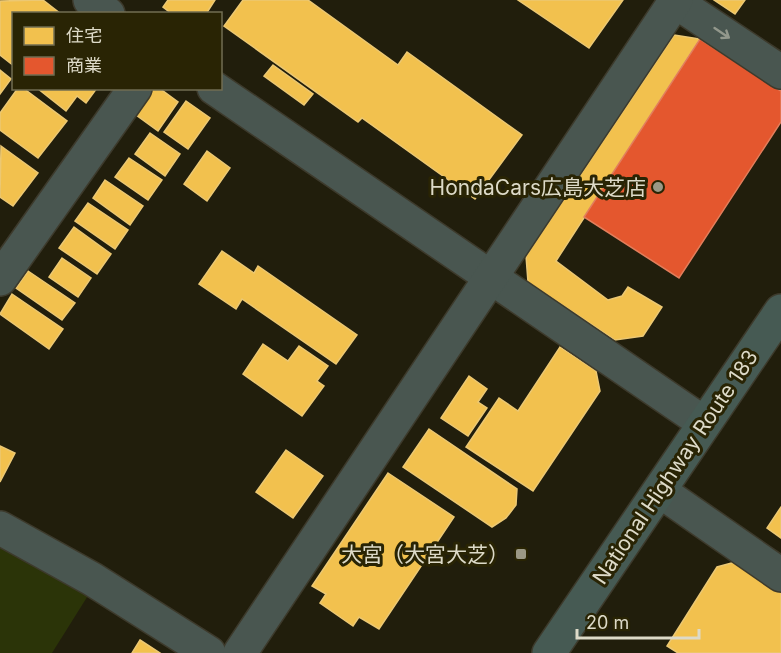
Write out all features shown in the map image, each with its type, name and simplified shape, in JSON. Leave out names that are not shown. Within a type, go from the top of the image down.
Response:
[{"type":"highway","name":"National Highway Route 183","points":[[549,653],[781,311]]},
{"type":"street","points":[[90,0],[105,12]]},
{"type":"street","points":[[240,653],[675,0],[781,72]]},
{"type":"street","points":[[0,279],[134,90]]},
{"type":"street","points":[[217,90],[704,423]]},
{"type":"street","points":[[660,491],[781,575]]},
{"type":"street","points":[[0,528],[92,579],[209,653]]},
{"type":"green space","points":[[0,548],[89,594],[52,653],[0,653]]},
{"type":"building: 住宅","points":[[43,0],[58,12],[12,12],[12,64],[0,55],[0,1]]},
{"type":"building: 住宅","points":[[168,0],[215,0],[207,12],[169,12],[163,7]]},
{"type":"building: 住宅","points":[[243,0],[308,0],[398,65],[407,52],[522,135],[475,199],[362,118],[358,122],[224,26]]},
{"type":"building: 住宅","points":[[518,0],[623,0],[589,48]]},
{"type":"building: 住宅","points":[[714,0],[745,0],[735,14]]},
{"type":"building: 住宅","points":[[674,35],[700,39],[556,261],[608,300],[622,296],[628,287],[662,307],[643,336],[615,340],[528,282],[526,256]]},
{"type":"building: 住宅","points":[[273,65],[313,94],[304,105],[264,76]]},
{"type":"building: 住宅","points":[[0,70],[11,79],[0,94]]},
{"type":"building: 住宅","points":[[17,90],[26,90],[67,121],[38,158],[0,130],[0,113]]},
{"type":"building: 住宅","points":[[40,90],[96,90],[86,103],[77,96],[66,111]]},
{"type":"building: 住宅","points":[[148,90],[162,90],[178,102],[158,131],[132,112]]},
{"type":"building: 住宅","points":[[186,101],[210,118],[188,149],[164,132]]},
{"type":"building: 住宅","points":[[150,133],[180,154],[165,176],[135,154]]},
{"type":"building: 住宅","points":[[1,146],[38,173],[13,206],[0,197]]},
{"type":"building: 住宅","points":[[207,151],[230,168],[207,201],[184,184]]},
{"type":"building: 住宅","points":[[129,158],[162,180],[148,200],[115,177]]},
{"type":"building: 住宅","points":[[105,180],[143,206],[130,225],[93,198]]},
{"type":"building: 住宅","points":[[88,203],[128,230],[115,249],[75,221]]},
{"type":"building: 住宅","points":[[74,227],[111,254],[97,274],[59,248]]},
{"type":"building: 住宅","points":[[222,251],[254,273],[258,266],[357,335],[336,364],[242,299],[236,309],[199,284]]},
{"type":"building: 住宅","points":[[62,258],[91,278],[78,297],[49,277]]},
{"type":"building: 住宅","points":[[28,271],[75,303],[62,320],[16,288]]},
{"type":"building: 住宅","points":[[12,294],[63,329],[49,349],[0,314]]},
{"type":"building: 住宅","points":[[263,344],[288,361],[299,346],[328,366],[317,381],[324,386],[302,416],[243,374]]},
{"type":"building: 住宅","points":[[560,347],[596,371],[600,391],[533,491],[466,447],[499,398],[518,411]]},
{"type":"building: 住宅","points":[[469,376],[487,389],[478,402],[487,408],[468,436],[441,418]]},
{"type":"building: 住宅","points":[[429,429],[517,489],[516,505],[506,518],[492,527],[403,467]]},
{"type":"building: 住宅","points":[[0,446],[15,453],[0,482]]},
{"type":"building: 住宅","points":[[286,450],[323,476],[293,518],[256,492]]},
{"type":"building: 住宅","points":[[388,473],[454,517],[379,629],[359,617],[353,626],[320,603],[326,594],[312,586]]},
{"type":"building: 住宅","points":[[781,507],[781,538],[767,528]]},
{"type":"building: 住宅","points":[[735,562],[781,592],[781,653],[678,653],[667,646],[717,567]]},
{"type":"building: 住宅","points":[[140,640],[160,653],[132,653]]},
{"type":"building: 商業","points":[[700,39],[781,91],[781,122],[679,278],[584,217]]},
{"type":"place","name":"HondaCars広島大芝店","points":[[658,187]]},
{"type":"place","name":"大宮（大宮大芝）","points":[[521,554]]}]
